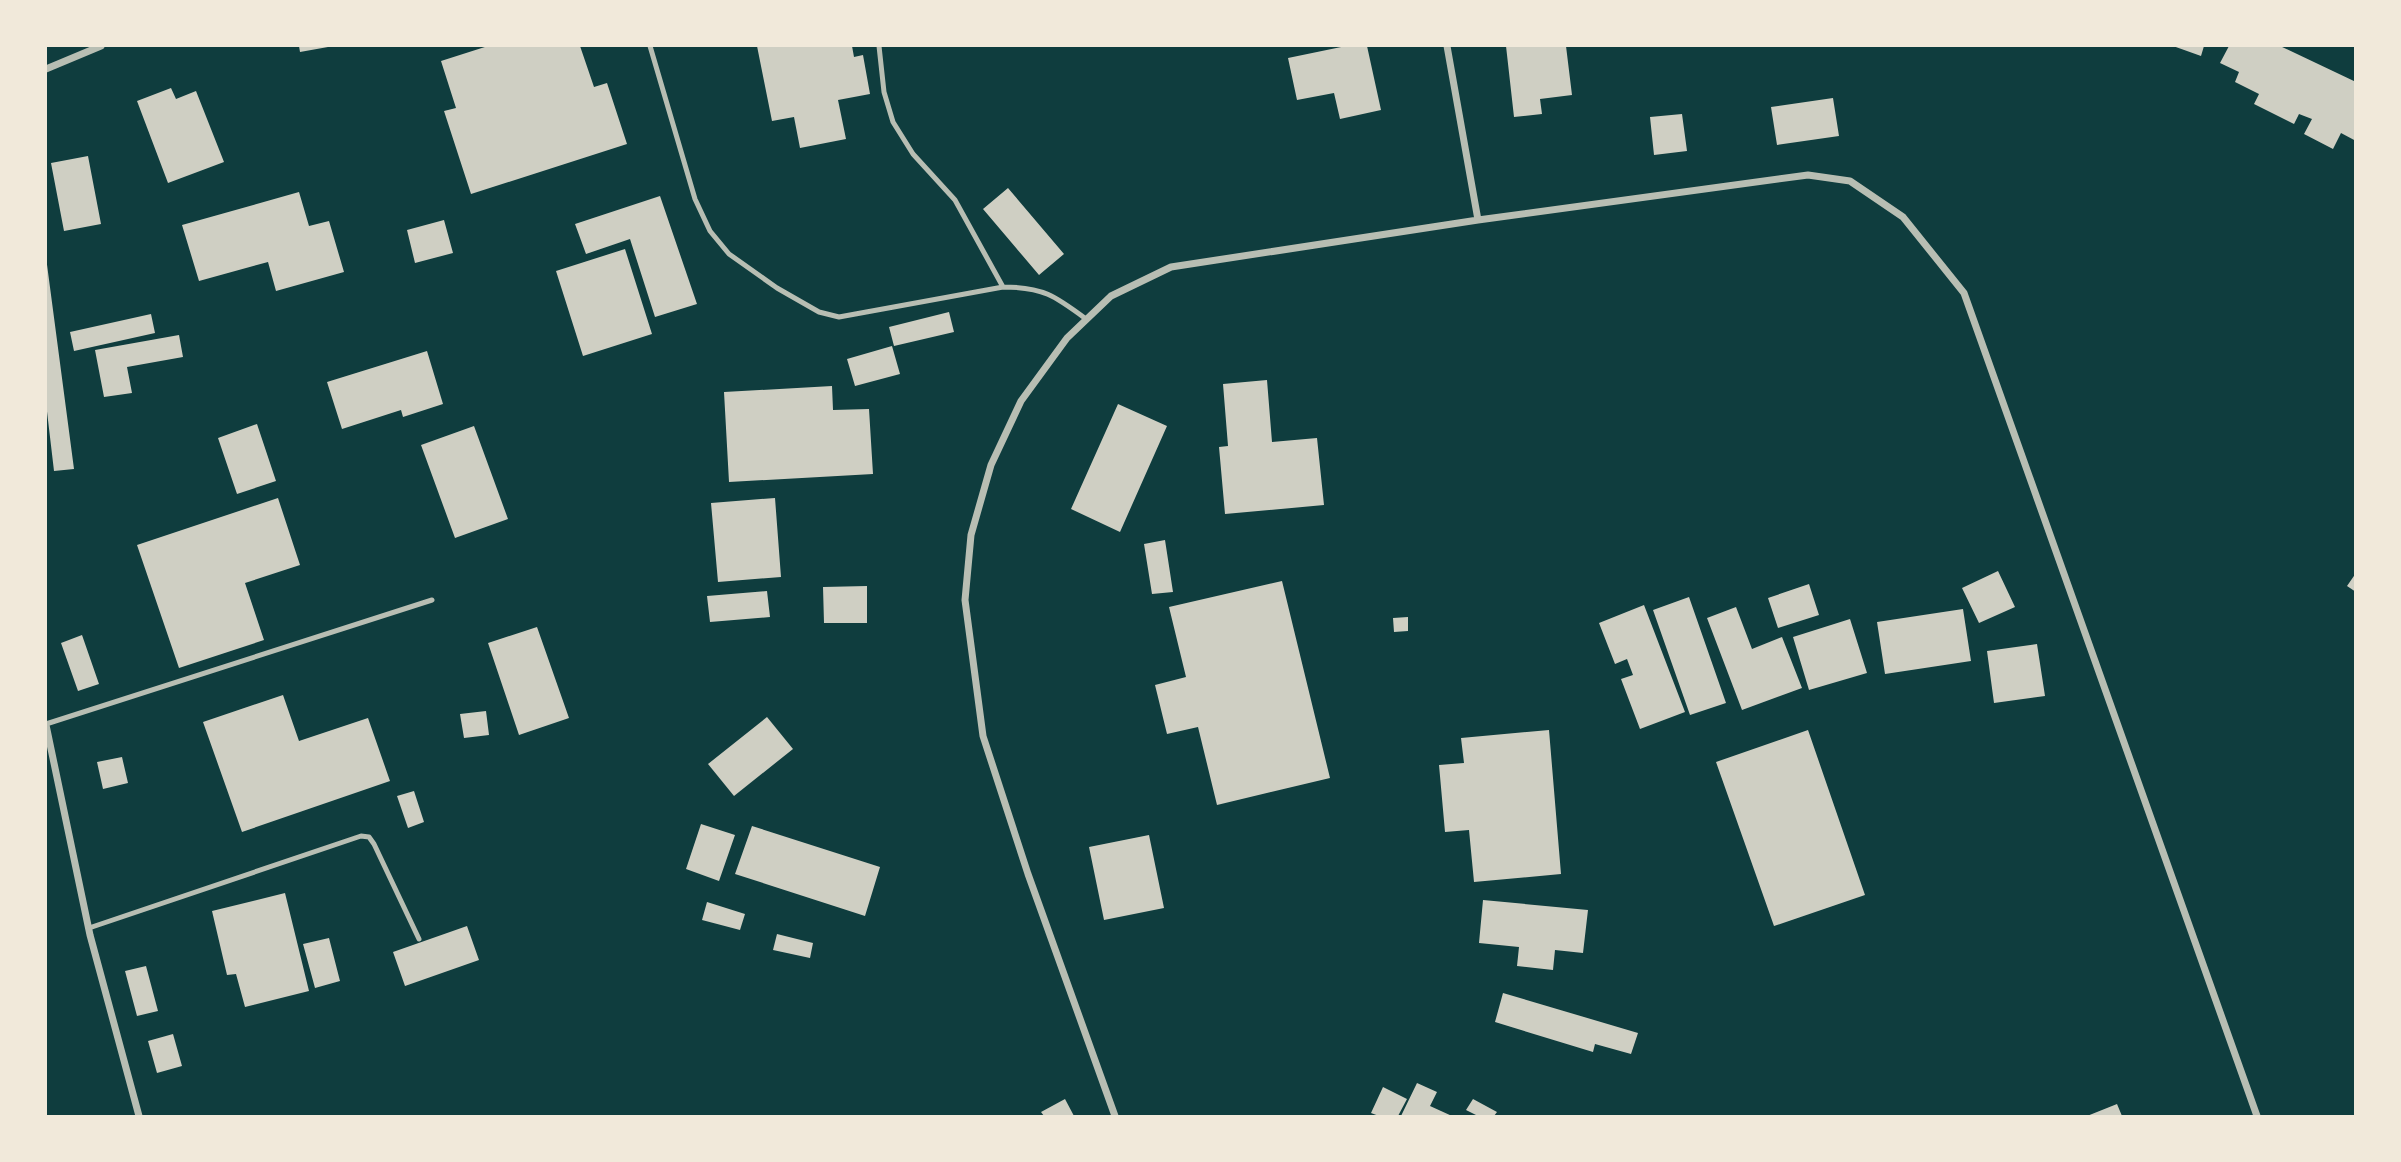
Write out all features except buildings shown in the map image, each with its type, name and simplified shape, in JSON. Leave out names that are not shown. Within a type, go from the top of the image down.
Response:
[{"type":"street","points":[[46,69],[101,46]]},
{"type":"street","points":[[1447,46],[1478,220]]},
{"type":"street","points":[[1115,1116],[1028,874],[983,736],[965,600],[971,535],[991,465],[1020,401],[1067,338],[1111,296],[1171,267],[1478,220],[1808,175],[1850,181],[1903,217],[1964,293],[2257,1116]]},
{"type":"street","points":[[46,724],[89,928],[139,1116]]},
{"type":"lane","points":[[650,46],[695,199],[710,231],[729,254],[778,288],[819,312],[839,317],[1003,287],[1029,287],[1055,297],[1086,319]]},
{"type":"lane","points":[[879,46],[884,92],[893,122],[913,154],[956,200],[1003,287]]},
{"type":"lane","points":[[46,724],[432,600]]},
{"type":"lane","points":[[89,928],[361,836],[369,837],[374,844],[419,939]]}]
